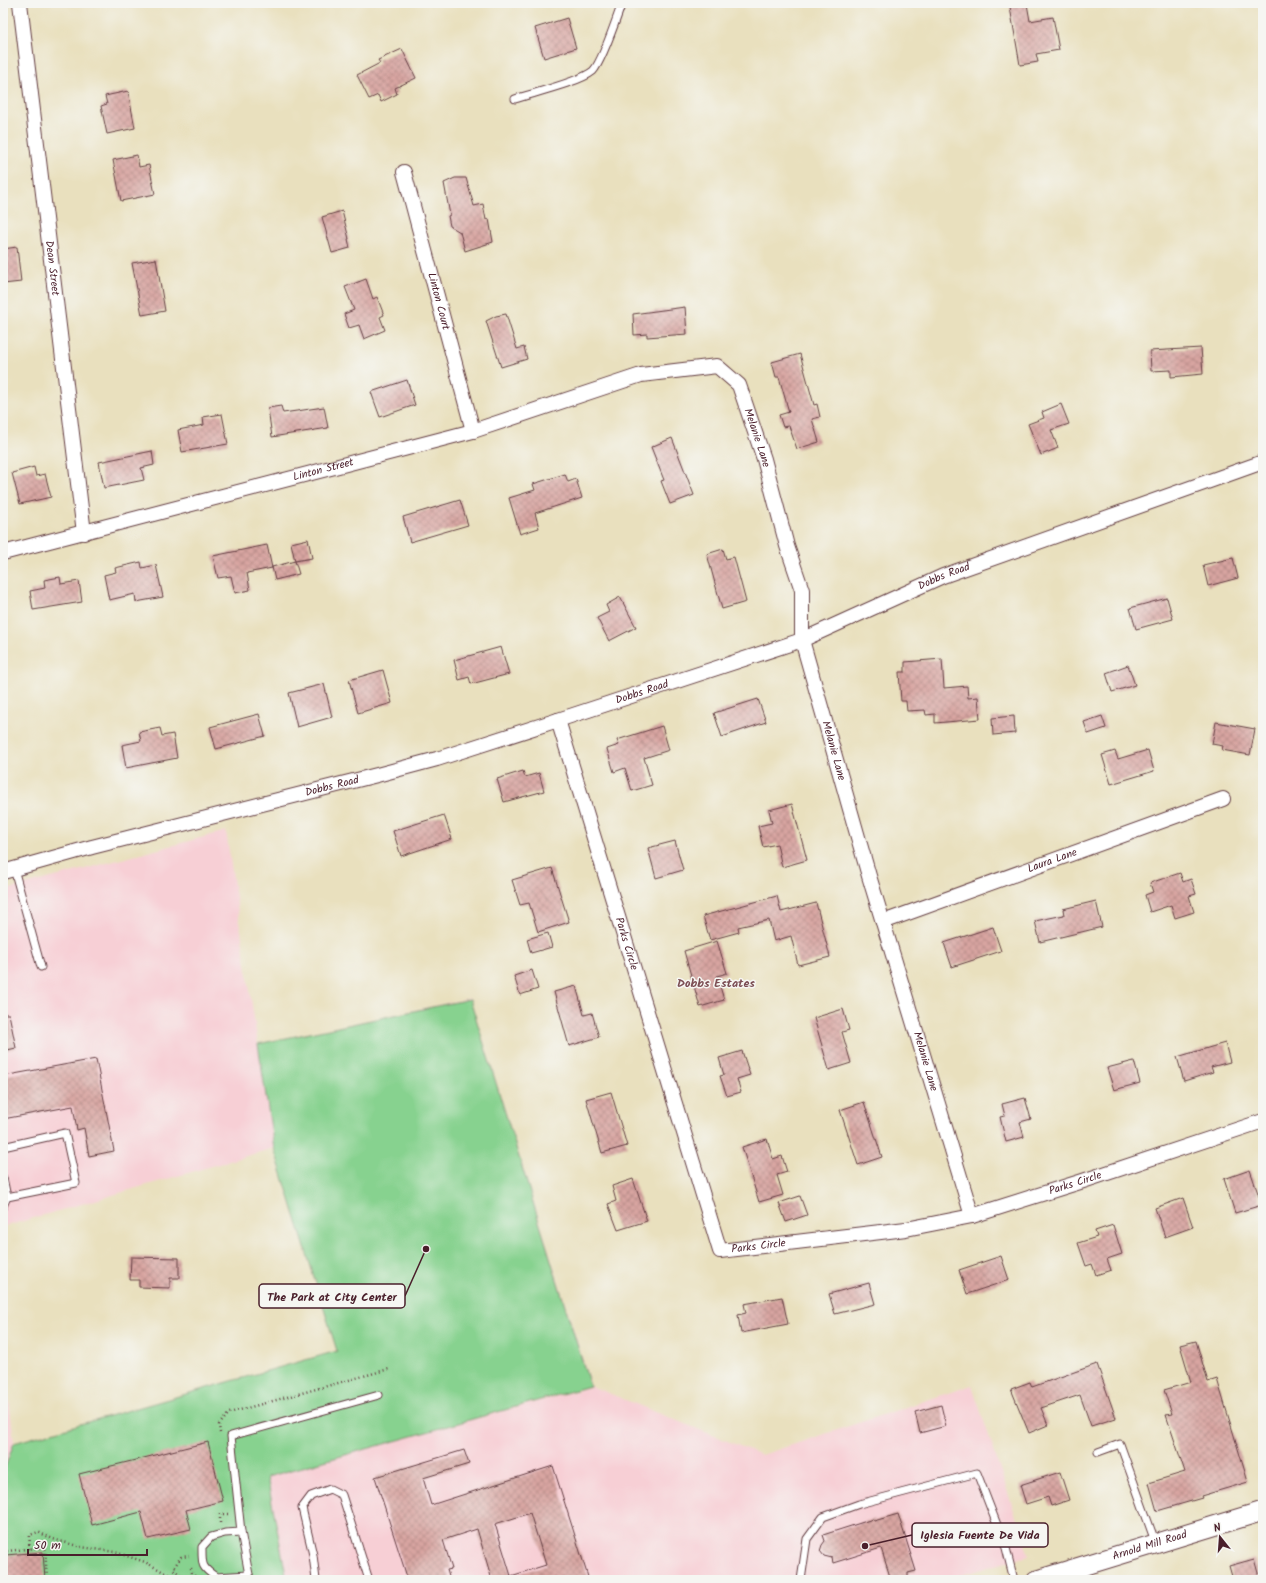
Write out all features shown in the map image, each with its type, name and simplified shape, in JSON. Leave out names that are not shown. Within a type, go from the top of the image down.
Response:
[{"type":"main road","name":"Arnold Mill Road","points":[[1037,1580],[1263,1511]]},
{"type":"street","name":"Dean Street","points":[[20,3],[84,533]]},
{"type":"street","name":"Linton Court","points":[[404,172],[473,431]]},
{"type":"street","name":"Melanie Lane","points":[[641,375],[717,366],[739,385],[764,459],[787,546],[802,590],[802,640],[883,922],[972,1216]]},
{"type":"street","name":"Linton Street","points":[[3,553],[473,431],[641,375]]},
{"type":"street","name":"Dobbs Road","points":[[9,870],[92,847],[377,775],[444,756],[558,720],[802,640],[944,576],[1263,462]]},
{"type":"street","name":"Parks Circle","points":[[558,720],[720,1251],[906,1229],[972,1216],[1263,1121]]},
{"type":"street","name":"Laura Lane","points":[[883,922],[1222,799]]},
{"type":"lane","points":[[515,99],[583,77],[594,70],[605,48],[622,3]]},
{"type":"lane","points":[[9,870],[42,967]]},
{"type":"lane","points":[[3,1147],[65,1133],[76,1183],[7,1197]]},
{"type":"lane","points":[[3,1178],[7,1197],[3,1206]]},
{"type":"lane","points":[[241,1532],[225,1533],[211,1537],[202,1547],[202,1559],[205,1570],[216,1577],[250,1577],[241,1532],[230,1436],[379,1395]]},
{"type":"lane","points":[[1098,1452],[1120,1444],[1156,1544]]},
{"type":"lane","points":[[801,1580],[808,1539],[823,1517],[859,1504],[928,1484],[976,1473],[1006,1548],[1014,1580]]},
{"type":"lane","points":[[316,1580],[313,1555],[302,1508],[311,1496],[330,1489],[342,1495],[369,1580]]},
{"type":"path","points":[[221,1440],[219,1425],[229,1413],[389,1369]]},
{"type":"path","points":[[215,1524],[221,1523],[220,1514],[232,1513]]},
{"type":"path","points":[[29,1549],[30,1535],[38,1532],[53,1539],[81,1547],[115,1552],[145,1562],[179,1580]]},
{"type":"path","points":[[7,1551],[45,1547],[47,1580]]},
{"type":"path","points":[[190,1550],[189,1556],[192,1573],[198,1580]]},
{"type":"path","points":[[187,1580],[173,1570],[181,1557],[189,1556]]},
{"type":"shaded area","points":[[226,831],[258,1044],[470,998],[591,1386],[762,1455],[972,1385],[1029,1556],[946,1580],[287,1580],[267,1477],[590,1387],[470,999],[259,1045],[274,1148],[3,1227],[3,891]]},
{"type":"shaded area","points":[[3,1347],[14,1443],[3,1473]]},
{"type":"green space","points":[[470,999],[590,1386],[267,1477],[287,1580],[3,1580],[3,1473],[14,1443],[337,1351],[274,1148],[258,1044]]},
{"type":"building","points":[[1027,4],[1030,21],[1053,17],[1059,50],[1036,54],[1038,62],[1020,65],[1010,7]]},
{"type":"building","points":[[567,18],[576,48],[544,58],[535,28]]},
{"type":"building","points":[[402,49],[416,78],[395,88],[397,94],[381,102],[378,95],[369,99],[357,75],[380,63],[378,60]]},
{"type":"building","points":[[128,91],[135,128],[107,134],[101,106],[107,104],[105,96]]},
{"type":"building","points":[[137,155],[139,167],[149,165],[155,194],[121,201],[113,160]]},
{"type":"building","points":[[455,178],[466,178],[474,206],[483,204],[486,220],[489,219],[493,242],[465,251],[460,232],[450,226],[448,216],[450,215],[444,183]]},
{"type":"building","points":[[342,211],[350,248],[332,253],[322,217]]},
{"type":"building","points":[[17,247],[21,282],[3,284],[3,249]]},
{"type":"building","points":[[156,259],[165,311],[142,315],[132,263]]},
{"type":"building","points":[[366,279],[373,299],[377,297],[384,315],[380,317],[385,330],[364,339],[359,325],[349,328],[344,314],[354,310],[345,287]]},
{"type":"building","points":[[685,307],[687,334],[647,337],[647,334],[634,335],[633,314]]},
{"type":"building","points":[[506,314],[517,349],[524,347],[527,359],[501,367],[486,321],[496,316]]},
{"type":"building","points":[[1201,348],[1203,374],[1171,377],[1171,370],[1151,371],[1150,351]]},
{"type":"building","points":[[800,354],[814,405],[817,404],[820,417],[812,419],[819,442],[797,449],[789,426],[783,427],[779,415],[789,412],[779,377],[776,377],[772,362]]},
{"type":"building","points":[[407,380],[415,405],[380,417],[371,392]]},
{"type":"building","points":[[1061,404],[1069,424],[1051,430],[1058,448],[1041,455],[1028,424],[1044,418],[1042,412]]},
{"type":"building","points":[[281,406],[283,413],[324,407],[328,428],[272,437],[268,408]]},
{"type":"building","points":[[222,414],[228,444],[182,452],[178,430],[204,425],[203,417]]},
{"type":"building","points":[[672,438],[694,495],[670,504],[661,481],[664,480],[651,447]]},
{"type":"building","points":[[152,451],[154,465],[141,468],[144,480],[104,488],[99,462]]},
{"type":"building","points":[[34,467],[36,476],[45,474],[51,497],[20,504],[12,473]]},
{"type":"building","points":[[565,474],[568,482],[576,479],[582,498],[535,513],[539,528],[520,534],[509,498],[535,490],[533,484]]},
{"type":"building","points":[[460,500],[468,525],[410,542],[403,517]]},
{"type":"building","points":[[308,539],[312,558],[295,561],[291,543]]},
{"type":"building","points":[[267,545],[272,568],[247,573],[250,590],[235,593],[231,576],[218,578],[213,556]]},
{"type":"building","points":[[723,549],[726,559],[734,557],[746,602],[722,609],[707,554]]},
{"type":"building","points":[[1233,558],[1238,578],[1208,586],[1203,565]]},
{"type":"building","points":[[295,561],[299,574],[275,580],[272,567]]},
{"type":"building","points":[[141,562],[142,568],[156,565],[163,597],[136,602],[135,594],[109,600],[104,575],[116,572],[115,568]]},
{"type":"building","points":[[60,577],[61,584],[79,581],[82,602],[33,610],[30,591],[45,588],[44,580]]},
{"type":"building","points":[[620,597],[636,627],[609,641],[597,618],[609,612],[606,605]]},
{"type":"building","points":[[1167,598],[1173,619],[1136,629],[1130,608]]},
{"type":"building","points":[[501,647],[509,674],[471,684],[469,677],[459,680],[454,660]]},
{"type":"building","points":[[942,659],[944,688],[967,686],[968,698],[978,697],[980,719],[935,723],[935,714],[926,715],[925,710],[907,711],[906,701],[901,701],[899,672],[905,672],[905,662]]},
{"type":"building","points":[[1128,665],[1135,685],[1112,692],[1106,673]]},
{"type":"building","points":[[383,670],[392,703],[358,713],[349,680]]},
{"type":"building","points":[[324,684],[332,717],[297,727],[289,693]]},
{"type":"building","points":[[758,699],[766,722],[722,737],[714,713]]},
{"type":"building","points":[[259,714],[265,736],[216,749],[210,727]]},
{"type":"building","points":[[1014,716],[1015,733],[993,735],[992,718]]},
{"type":"building","points":[[1102,716],[1106,728],[1088,734],[1084,722]]},
{"type":"building","points":[[1216,722],[1255,729],[1250,755],[1222,750],[1223,746],[1212,744]]},
{"type":"building","points":[[662,726],[669,750],[644,758],[652,785],[632,791],[625,768],[614,772],[607,749],[619,745],[617,740]]},
{"type":"building","points":[[160,728],[162,736],[173,734],[177,758],[126,768],[122,745],[141,741],[139,732]]},
{"type":"building","points":[[1148,750],[1154,771],[1111,784],[1102,755],[1115,751],[1118,759]]},
{"type":"building","points":[[523,771],[525,777],[539,773],[544,791],[504,802],[497,779]]},
{"type":"building","points":[[792,804],[807,860],[782,867],[777,844],[763,847],[758,826],[772,823],[769,810]]},
{"type":"building","points":[[444,815],[452,839],[401,856],[393,831]]},
{"type":"building","points":[[675,841],[683,870],[656,878],[648,848]]},
{"type":"building","points":[[552,868],[569,922],[538,932],[529,903],[520,905],[512,880]]},
{"type":"building","points":[[1180,873],[1183,882],[1191,879],[1196,894],[1189,896],[1194,912],[1175,918],[1171,905],[1150,912],[1145,895],[1153,892],[1150,883]]},
{"type":"building","points":[[777,896],[781,912],[816,903],[830,957],[798,965],[791,936],[774,941],[769,920],[738,927],[739,932],[710,940],[703,916]]},
{"type":"building","points":[[1096,901],[1102,927],[1040,942],[1035,921],[1064,915],[1063,909]]},
{"type":"building","points":[[993,927],[1001,951],[952,967],[944,943]]},
{"type":"building","points":[[548,933],[552,947],[531,953],[527,939]]},
{"type":"building","points":[[717,941],[727,973],[717,976],[724,1000],[700,1007],[684,951]]},
{"type":"building","points":[[532,970],[538,989],[520,995],[514,976]]},
{"type":"building","points":[[576,986],[584,1015],[592,1013],[599,1037],[569,1046],[554,992]]},
{"type":"building","points":[[843,1009],[849,1030],[842,1032],[851,1063],[829,1070],[814,1018]]},
{"type":"building","points":[[3,1014],[9,1014],[16,1048],[3,1051]]},
{"type":"building","points":[[1225,1043],[1230,1062],[1211,1067],[1213,1072],[1184,1081],[1177,1057]]},
{"type":"building","points":[[742,1051],[750,1075],[737,1079],[741,1092],[727,1096],[720,1076],[724,1075],[719,1058]]},
{"type":"building","points":[[96,1059],[114,1151],[89,1156],[84,1128],[77,1130],[73,1106],[3,1119],[3,1076]]},
{"type":"building","points":[[1134,1061],[1140,1083],[1114,1090],[1107,1068]]},
{"type":"building","points":[[611,1092],[627,1146],[602,1153],[586,1099]]},
{"type":"building","points":[[1025,1098],[1031,1119],[1020,1122],[1024,1137],[1006,1142],[1000,1117],[1005,1116],[1002,1104]]},
{"type":"building","points":[[864,1102],[882,1157],[858,1165],[840,1110]]},
{"type":"building","points":[[767,1139],[773,1159],[782,1156],[787,1172],[777,1175],[783,1195],[759,1202],[742,1147]]},
{"type":"building","points":[[1250,1170],[1262,1205],[1235,1213],[1224,1179]]},
{"type":"building","points":[[633,1179],[647,1221],[618,1230],[608,1204],[616,1201],[612,1186]]},
{"type":"building","points":[[800,1196],[807,1215],[786,1222],[779,1203]]},
{"type":"building","points":[[1183,1198],[1193,1227],[1165,1237],[1155,1208]]},
{"type":"building","points":[[1113,1225],[1122,1254],[1107,1259],[1111,1270],[1096,1275],[1092,1264],[1086,1266],[1078,1243],[1097,1237],[1095,1231]]},
{"type":"building","points":[[1001,1256],[1009,1280],[967,1294],[959,1270]]},
{"type":"building","points":[[131,1257],[179,1258],[179,1278],[170,1278],[170,1288],[139,1287],[139,1280],[130,1280]]},
{"type":"building","points":[[869,1283],[875,1304],[835,1314],[829,1294]]},
{"type":"building","points":[[782,1297],[788,1324],[741,1333],[738,1315],[746,1313],[744,1304]]},
{"type":"building","points":[[1196,1341],[1208,1382],[1217,1379],[1248,1482],[1201,1496],[1202,1498],[1157,1511],[1149,1483],[1185,1472],[1166,1415],[1172,1414],[1164,1390],[1191,1382],[1180,1345]]},
{"type":"building","points":[[1097,1364],[1116,1418],[1091,1426],[1080,1395],[1041,1408],[1048,1425],[1029,1433],[1011,1389],[1030,1382],[1032,1387]]},
{"type":"building","points":[[941,1405],[946,1426],[920,1433],[915,1412]]},
{"type":"building","points":[[208,1442],[223,1501],[186,1510],[191,1529],[148,1539],[141,1512],[92,1525],[79,1474]]},
{"type":"building","points":[[464,1450],[469,1464],[423,1478],[431,1505],[553,1466],[589,1580],[492,1580],[477,1529],[443,1540],[452,1569],[447,1570],[450,1580],[408,1580],[375,1477]],"holes":[[[530,1513],[546,1565],[511,1576],[495,1524]]]},
{"type":"building","points":[[1060,1472],[1069,1500],[1051,1506],[1048,1497],[1026,1504],[1020,1485]]},
{"type":"building","points":[[898,1514],[916,1571],[908,1573],[908,1580],[891,1580],[881,1548],[833,1563],[832,1558],[824,1556],[820,1551],[825,1541],[823,1535],[873,1519],[874,1521]]},
{"type":"building","points":[[43,1552],[45,1580],[7,1580],[5,1555]]},
{"type":"building","points":[[1254,1559],[1260,1580],[1233,1580],[1229,1566]]},
{"type":"place","name":"The Park at City Center","points":[[426,1249]]},
{"type":"place","name":"Iglesia Fuente De Vida","points":[[865,1546]]},
{"type":"district","name":"Dobbs Estates","points":[[716,983]]}]
